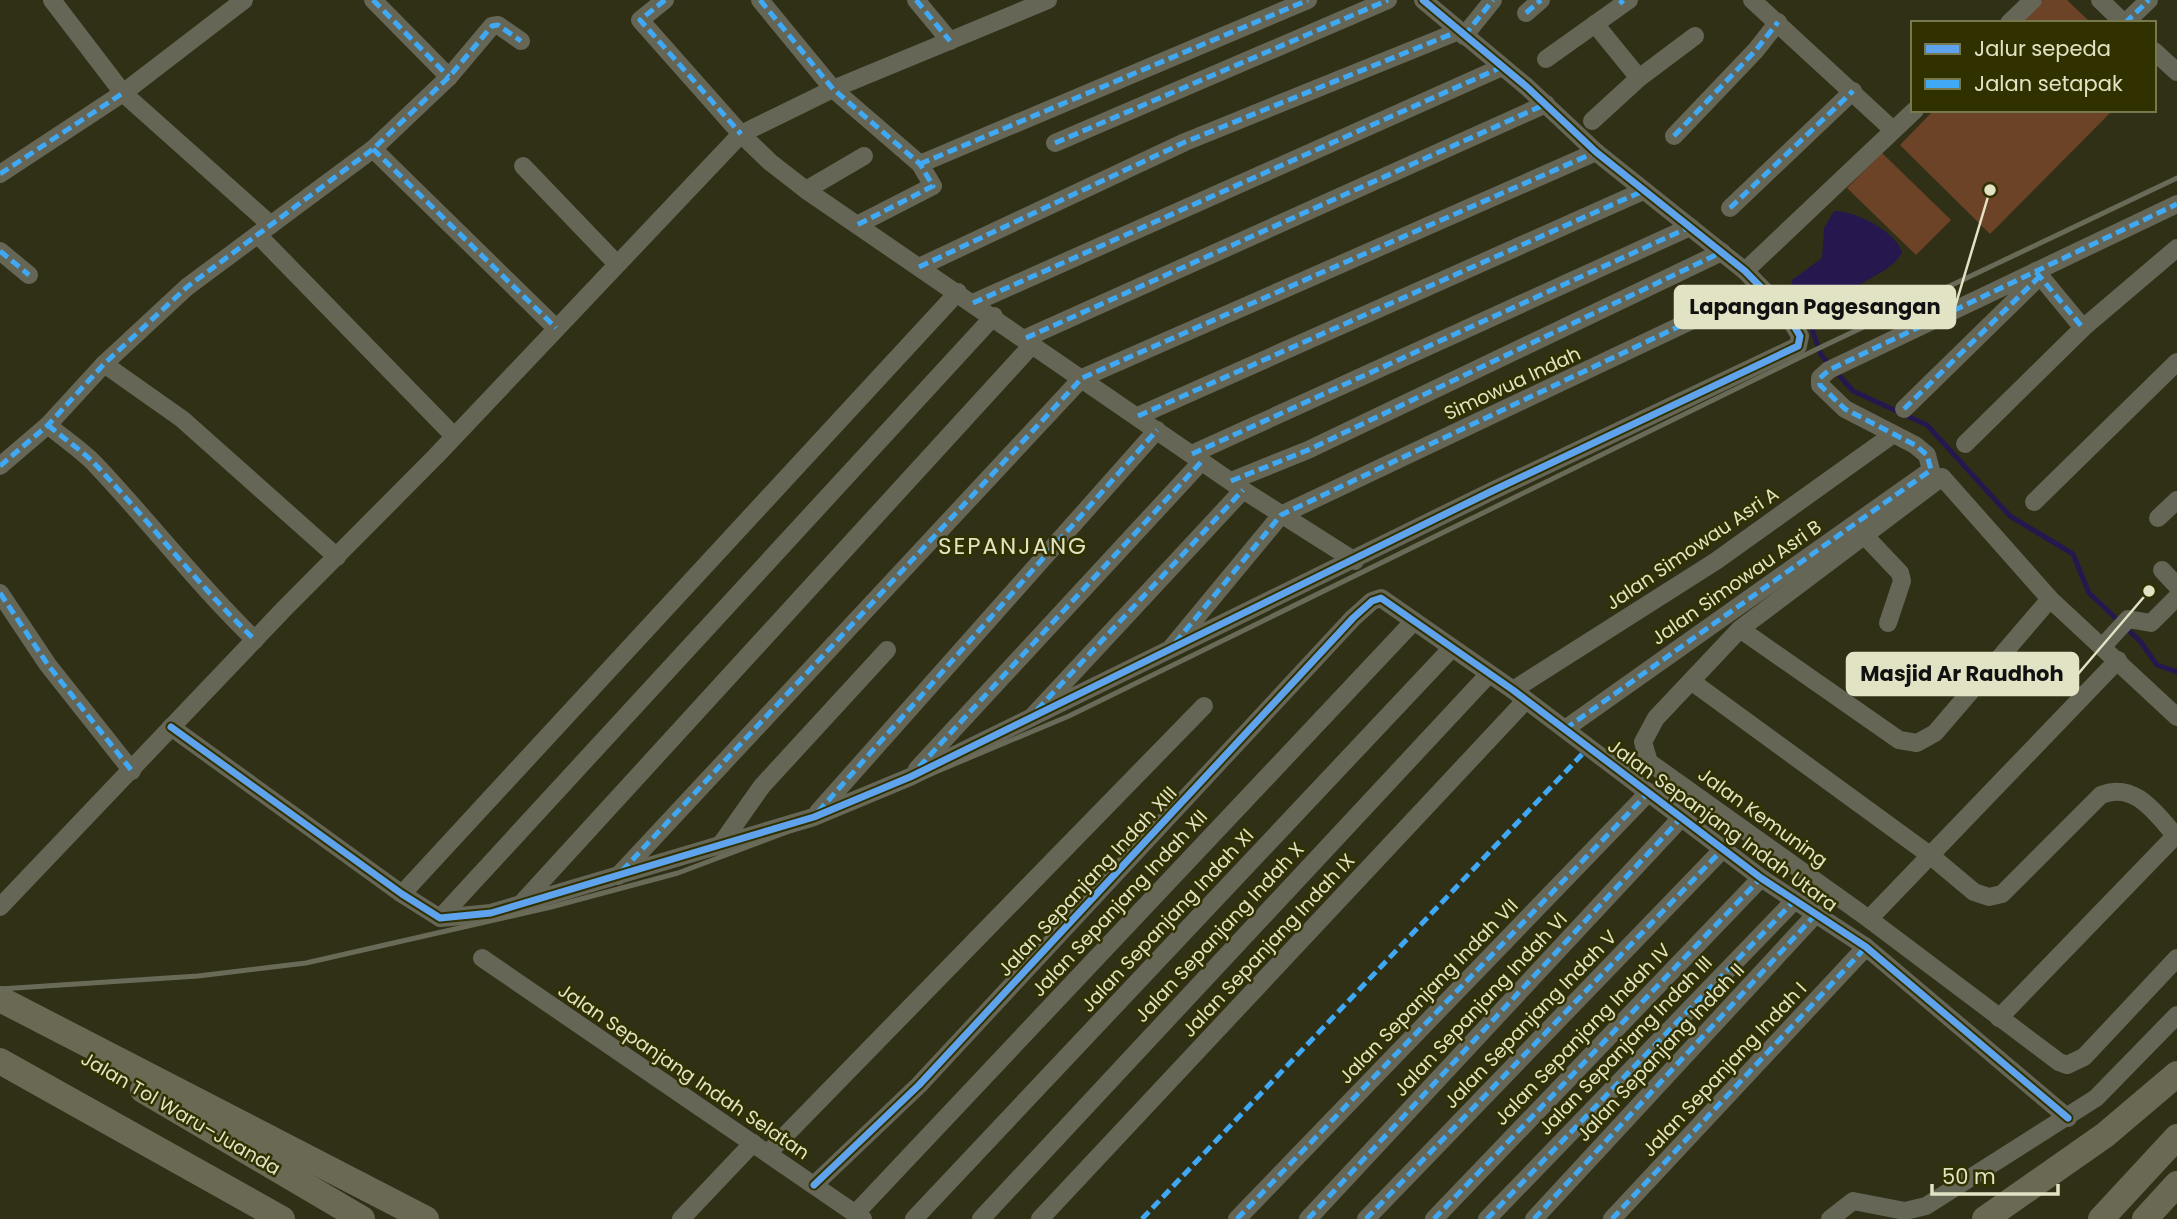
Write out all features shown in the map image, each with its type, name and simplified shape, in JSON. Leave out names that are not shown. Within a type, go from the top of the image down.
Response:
[{"type":"highway","points":[[0,999],[120,1068],[426,1219]]},
{"type":"highway","name":"Jalan Tol Waru–Juanda","points":[[0,1009],[120,1068],[362,1219]]},
{"type":"highway","points":[[0,1062],[282,1219]]},
{"type":"highway","points":[[1985,1219],[2105,1135],[2177,1074]]},
{"type":"highway","points":[[2101,1219],[2177,1138]]},
{"type":"highway","points":[[2145,1219],[2177,1184]]},
{"type":"highway","points":[[248,1199],[275,1219]]},
{"type":"street","points":[[52,0],[123,93],[264,230],[454,436]]},
{"type":"street","points":[[0,174],[123,93],[244,0]]},
{"type":"street","points":[[373,0],[449,77]]},
{"type":"street","points":[[760,0],[833,89],[920,164],[933,186],[857,225]]},
{"type":"street","points":[[916,0],[950,41]]},
{"type":"street","points":[[0,907],[741,134],[833,89],[1048,0]]},
{"type":"street","points":[[920,164],[1308,0]]},
{"type":"street","points":[[1055,142],[1388,0]]},
{"type":"street","points":[[171,727],[402,894],[440,918],[480,916],[616,878],[814,817],[909,777],[1356,561],[1492,492],[1798,346],[1800,336],[1787,314],[1745,271],[1596,152],[1502,67],[1466,30],[1423,0]]},
{"type":"street","points":[[919,267],[1185,142],[1466,30],[1493,0]]},
{"type":"street","points":[[1526,13],[1541,0]]},
{"type":"street","points":[[1752,0],[1893,130]]},
{"type":"street","points":[[2011,21],[2033,0]]},
{"type":"street","points":[[2100,0],[2123,21]]},
{"type":"street","points":[[2127,21],[2149,0]]},
{"type":"street","points":[[1546,59],[1624,1]]},
{"type":"street","points":[[659,2],[640,20],[770,163],[1237,486],[1356,561]]},
{"type":"street","points":[[1674,136],[1756,50],[1778,22]]},
{"type":"street","points":[[0,466],[48,425],[104,364],[187,287],[373,149],[449,77],[495,24],[521,41]]},
{"type":"street","points":[[1595,24],[1639,78]]},
{"type":"street","points":[[1592,121],[1639,78],[1695,36]]},
{"type":"street","points":[[2156,53],[2177,72]]},
{"type":"street","points":[[973,303],[1502,67]]},
{"type":"street","points":[[1731,208],[1853,91]]},
{"type":"street","points":[[519,906],[1029,341],[1546,104]]},
{"type":"street","points":[[1745,271],[1912,112]]},
{"type":"street","points":[[373,149],[556,328]]},
{"type":"street","points":[[616,878],[1082,378],[1596,152]]},
{"type":"street","points":[[806,190],[864,156]]},
{"type":"street","points":[[523,166],[616,264]]},
{"type":"street","points":[[1138,416],[1643,191]]},
{"type":"street","points":[[2177,204],[2037,274],[1833,368],[1820,378],[1820,385],[1826,393],[1845,409],[1927,455],[1936,473],[2050,599],[2113,635],[2118,660],[2177,717]]},
{"type":"street","points":[[909,777],[1197,458],[1690,227]]},
{"type":"street","points":[[1965,444],[2083,328],[2177,248]]},
{"type":"street","points":[[0,251],[29,275]]},
{"type":"street","points":[[1030,719],[1237,486],[1723,252]]},
{"type":"street","points":[[2037,274],[2083,328]]},
{"type":"street","points":[[1904,409],[2037,274]]},
{"type":"street","name":"Simowua Indah","points":[[1281,515],[1760,288]]},
{"type":"street","points":[[402,894],[958,292]]},
{"type":"street","points":[[440,918],[994,316]]},
{"type":"street","points":[[2034,502],[2177,362]]},
{"type":"street","points":[[104,364],[182,419],[337,557]]},
{"type":"street","points":[[48,425],[92,461],[155,535],[203,583],[218,605],[255,640]]},
{"type":"street","points":[[814,817],[1157,430]]},
{"type":"street","name":"Jalan Simowau Asri A","points":[[1520,695],[1716,561],[1892,435]]},
{"type":"street","name":"Jalan Kemuning","points":[[1936,473],[1865,536],[1740,629],[1652,725],[1643,742],[1649,762],[1869,919],[2059,1062],[2067,1065],[2076,1063],[2177,958]]},
{"type":"street","name":"Jalan Simowau Asri B","points":[[1566,729],[1936,473]]},
{"type":"street","points":[[2158,518],[2177,500]]},
{"type":"street","points":[[1166,653],[1281,515]]},
{"type":"street","points":[[1865,536],[1900,573],[1902,581],[1888,622]]},
{"type":"street","points":[[2162,570],[2177,586]]},
{"type":"street","points":[[0,593],[48,665],[132,771]]},
{"type":"street","points":[[2113,635],[2131,617],[2143,624],[2151,623],[2177,597]]},
{"type":"street","name":"Jalan Sepanjang Indah Utara","points":[[1381,598],[1520,695],[1761,878],[1866,947],[2068,1118]]},
{"type":"street","name":"Jalan Sepanjang Indah XIII","points":[[814,1185],[919,1085],[1353,618],[1372,601],[1381,598]]},
{"type":"street","points":[[1740,629],[1899,740],[1917,743],[1936,733],[2050,599]]},
{"type":"street","name":"Jalan Sepanjang Indah XII","points":[[859,1216],[1414,621]]},
{"type":"street","name":"Jalan Sepanjang Indah XI","points":[[914,1219],[1451,649]]},
{"type":"street","points":[[719,847],[762,786],[887,650]]},
{"type":"street","points":[[1869,919],[2118,660]]},
{"type":"street","name":"Jalan Sepanjang Indah X","points":[[981,1219],[1489,674]]},
{"type":"street","points":[[1692,681],[1931,856],[1973,892],[1989,897],[2002,894],[2101,795],[2112,790],[2136,796],[2176,835],[1999,1018]]},
{"type":"street","name":"Jalan Sepanjang Indah IX","points":[[1040,1219],[1520,695]]},
{"type":"street","points":[[768,1153],[1203,706]]},
{"type":"street","name":"Jalan Sepanjang Indah VII","points":[[1237,1219],[1649,792]]},
{"type":"street","name":"Jalan Sepanjang Indah VI","points":[[1308,1219],[1682,817]]},
{"type":"street","name":"Jalan Sepanjang Indah V","points":[[1366,1219],[1723,849]]},
{"type":"street","name":"Jalan Sepanjang Indah IV","points":[[1434,1219],[1761,878]]},
{"type":"street","name":"Jalan Sepanjang Indah III","points":[[1487,1219],[1794,901]]},
{"type":"street","name":"Jalan Sepanjang Indah II","points":[[1534,1219],[1816,914]]},
{"type":"street","name":"Jalan Sepanjang Indah I","points":[[1612,1219],[1866,947]]},
{"type":"street","name":"Jalan Sepanjang Indah Selatan","points":[[482,958],[859,1216]]},
{"type":"street","points":[[1830,1219],[1853,1201],[1905,1211],[1926,1206],[2068,1118],[2109,1086],[2177,1015]]},
{"type":"street","points":[[681,1219],[752,1143]]},
{"type":"shaded area","points":[[2043,0],[2067,0],[2089,21],[2023,21]]},
{"type":"shaded area","points":[[1932,112],[2111,112],[1990,234],[1900,145]]},
{"type":"shaded area","points":[[1882,153],[1951,220],[1916,255],[1847,188]]},
{"type":"shaded area","points":[[1834,211],[1852,214],[1873,223],[1892,237],[1902,252],[1893,264],[1859,285],[1818,320],[1808,318],[1791,298],[1792,280],[1822,258],[1824,228]]},
{"type":"waterway","points":[[1808,318],[1821,355],[1853,391],[1927,425],[2010,516],[2073,554],[2089,593],[2140,641],[2157,665],[2177,672]]},
{"type":"railway","points":[[0,989],[198,976],[306,963],[551,907],[678,873],[840,812],[1069,716],[1813,351],[2177,178]]},
{"type":"marked path","points":[[373,0],[449,77]]},
{"type":"marked path","points":[[665,0],[640,20],[741,134]]},
{"type":"marked path","points":[[760,0],[833,89],[920,164],[933,186],[857,225]]},
{"type":"marked path","points":[[916,0],[950,41]]},
{"type":"marked path","points":[[920,164],[1308,0]]},
{"type":"marked path","points":[[1055,143],[1388,0]]},
{"type":"marked path","points":[[1464,36],[1493,0]]},
{"type":"marked path","points":[[1526,13],[1541,0]]},
{"type":"marked path","points":[[1620,0],[1623,4]]},
{"type":"marked path","points":[[2127,21],[2149,0]]},
{"type":"marked path","points":[[1674,136],[1756,50],[1778,22]]},
{"type":"marked path","points":[[0,466],[48,425],[104,364],[187,287],[373,149],[449,77],[492,26],[498,25],[521,41]]},
{"type":"marked path","points":[[919,267],[1185,142],[1459,31]]},
{"type":"marked path","points":[[973,303],[1502,67]]},
{"type":"marked path","points":[[1730,208],[1853,91]]},
{"type":"marked path","points":[[0,174],[123,93]]},
{"type":"marked path","points":[[1026,338],[1546,104]]},
{"type":"marked path","points":[[373,149],[556,328]]},
{"type":"marked path","points":[[622,871],[1082,378],[1596,152]]},
{"type":"marked path","points":[[1138,416],[1643,191]]},
{"type":"marked path","points":[[1565,729],[1931,470],[1927,455],[1915,445],[1845,409],[1820,385],[1820,378],[1829,370],[2177,204]]},
{"type":"marked path","points":[[1192,454],[1690,227]]},
{"type":"marked path","points":[[0,251],[29,275]]},
{"type":"marked path","points":[[1231,481],[1308,450],[1722,252]]},
{"type":"marked path","points":[[2036,272],[2083,328]]},
{"type":"marked path","points":[[1904,409],[2039,277]]},
{"type":"marked path","points":[[1175,643],[1281,515],[1760,288],[1766,293]]},
{"type":"marked path","points":[[48,425],[94,463],[213,597],[255,640]]},
{"type":"marked path","points":[[818,812],[1157,430]]},
{"type":"marked path","points":[[919,767],[1202,461]]},
{"type":"marked path","points":[[1037,710],[1243,490]]},
{"type":"marked path","points":[[0,593],[48,665],[132,771]]},
{"type":"marked path","points":[[1142,1219],[1589,747]]},
{"type":"marked path","points":[[1237,1219],[1649,792]]},
{"type":"marked path","points":[[1308,1219],[1682,817]]},
{"type":"marked path","points":[[1366,1219],[1723,849]]},
{"type":"marked path","points":[[1434,1219],[1761,878]]},
{"type":"marked path","points":[[1487,1219],[1794,901]]},
{"type":"marked path","points":[[1534,1219],[1816,914]]},
{"type":"marked path","points":[[1612,1219],[1866,947]]},
{"type":"cycle path","points":[[171,727],[402,894],[440,918],[491,913],[814,817],[910,777],[1492,491],[1798,346],[1800,336],[1787,314],[1745,271],[1596,152],[1527,87],[1423,0]]},
{"type":"cycle path","points":[[814,1185],[919,1085],[1353,618],[1372,601],[1381,598],[1513,690],[1761,878],[1866,947],[2068,1118]]},
{"type":"place","name":"Lapangan Pagesangan","points":[[1990,190]]},
{"type":"place","name":"Masjid Ar Raudhoh","points":[[2149,591]]},
{"type":"district","name":"SEPANJANG","points":[[1013,546]]}]
